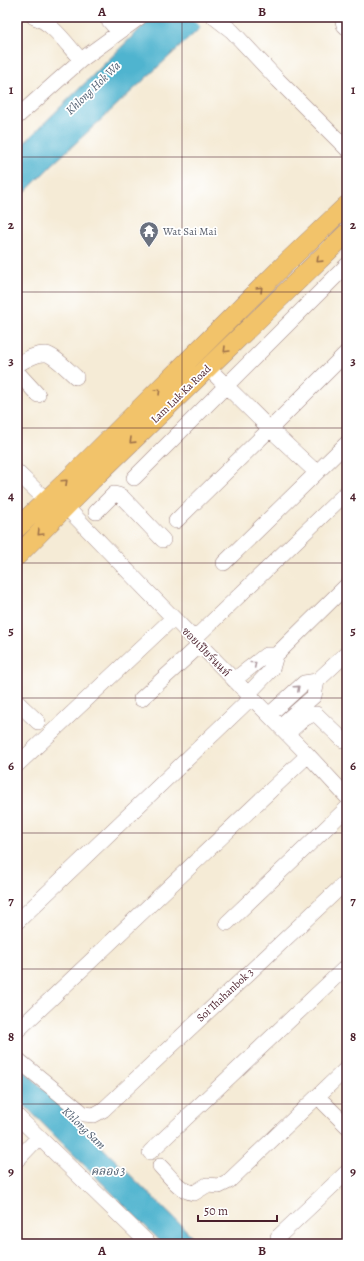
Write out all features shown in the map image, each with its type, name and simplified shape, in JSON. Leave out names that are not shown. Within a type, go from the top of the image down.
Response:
[{"type":"main road","name":"Lam Luk Ka Road","points":[[17,528],[73,475],[347,205]]},
{"type":"main road","name":"Lam Luk Ka Road","points":[[17,556],[92,480],[347,233]]},
{"type":"main road","points":[[238,312],[252,324]]},
{"type":"street","points":[[34,17],[54,21],[81,60]]},
{"type":"street","points":[[106,17],[119,32]]},
{"type":"street","points":[[18,113],[81,60],[140,17]]},
{"type":"street","points":[[214,17],[232,31],[278,80],[347,149]]},
{"type":"street","points":[[342,17],[344,25],[347,28]]},
{"type":"street","points":[[134,478],[347,265]]},
{"type":"street","points":[[176,521],[347,352]]},
{"type":"street","points":[[17,365],[28,358],[46,354],[52,357],[76,377]]},
{"type":"street","points":[[208,368],[316,472]]},
{"type":"street","points":[[17,372],[38,395]]},
{"type":"street","points":[[224,563],[347,443]]},
{"type":"street","points":[[17,472],[46,500]]},
{"type":"street","points":[[92,480],[110,497]]},
{"type":"street","points":[[141,699],[347,492]]},
{"type":"street","points":[[96,512],[110,497],[114,494],[118,495],[122,497],[163,540]]},
{"type":"street","name":"ซอยเปียร์นนท์","points":[[66,507],[250,695],[347,797]]},
{"type":"street","points":[[17,922],[250,695],[272,669],[276,655],[347,585]]},
{"type":"street","points":[[17,765],[174,618]]},
{"type":"street","points":[[283,730],[314,696],[318,681],[347,653]]},
{"type":"street","points":[[234,680],[266,655],[276,655]]},
{"type":"street","points":[[269,715],[304,683],[318,681]]},
{"type":"street","points":[[17,702],[38,722]]},
{"type":"street","points":[[283,730],[312,714],[316,714],[343,740]]},
{"type":"street","points":[[17,1031],[308,755]]},
{"type":"street","points":[[227,923],[347,808]]},
{"type":"street","name":"Soi Thahanbok 3","points":[[17,1059],[84,1114],[94,1115],[103,1110],[347,881]]},
{"type":"street","points":[[150,1152],[347,966]]},
{"type":"street","points":[[160,1166],[183,1190],[189,1193],[194,1193],[207,1184],[219,1186],[229,1182],[347,1068]]},
{"type":"street","points":[[324,1103],[347,1126]]},
{"type":"street","points":[[17,1116],[149,1244]]},
{"type":"street","points":[[17,1160],[39,1137]]},
{"type":"street","points":[[278,1237],[347,1172]]},
{"type":"water","name":"Khlong Hok Wa","points":[[152,17],[212,17],[54,163],[17,200],[17,150]]},
{"type":"water","name":"คลอง 3","points":[[17,1063],[200,1244],[163,1244],[17,1098]]},
{"type":"pier","points":[[189,17],[211,17],[213,18],[202,28]]},
{"type":"place","name":"Wat Sai Mai","points":[[149,248]]},
{"type":"water label","name":"Khlong Sam","points":[[84,1128]]}]
